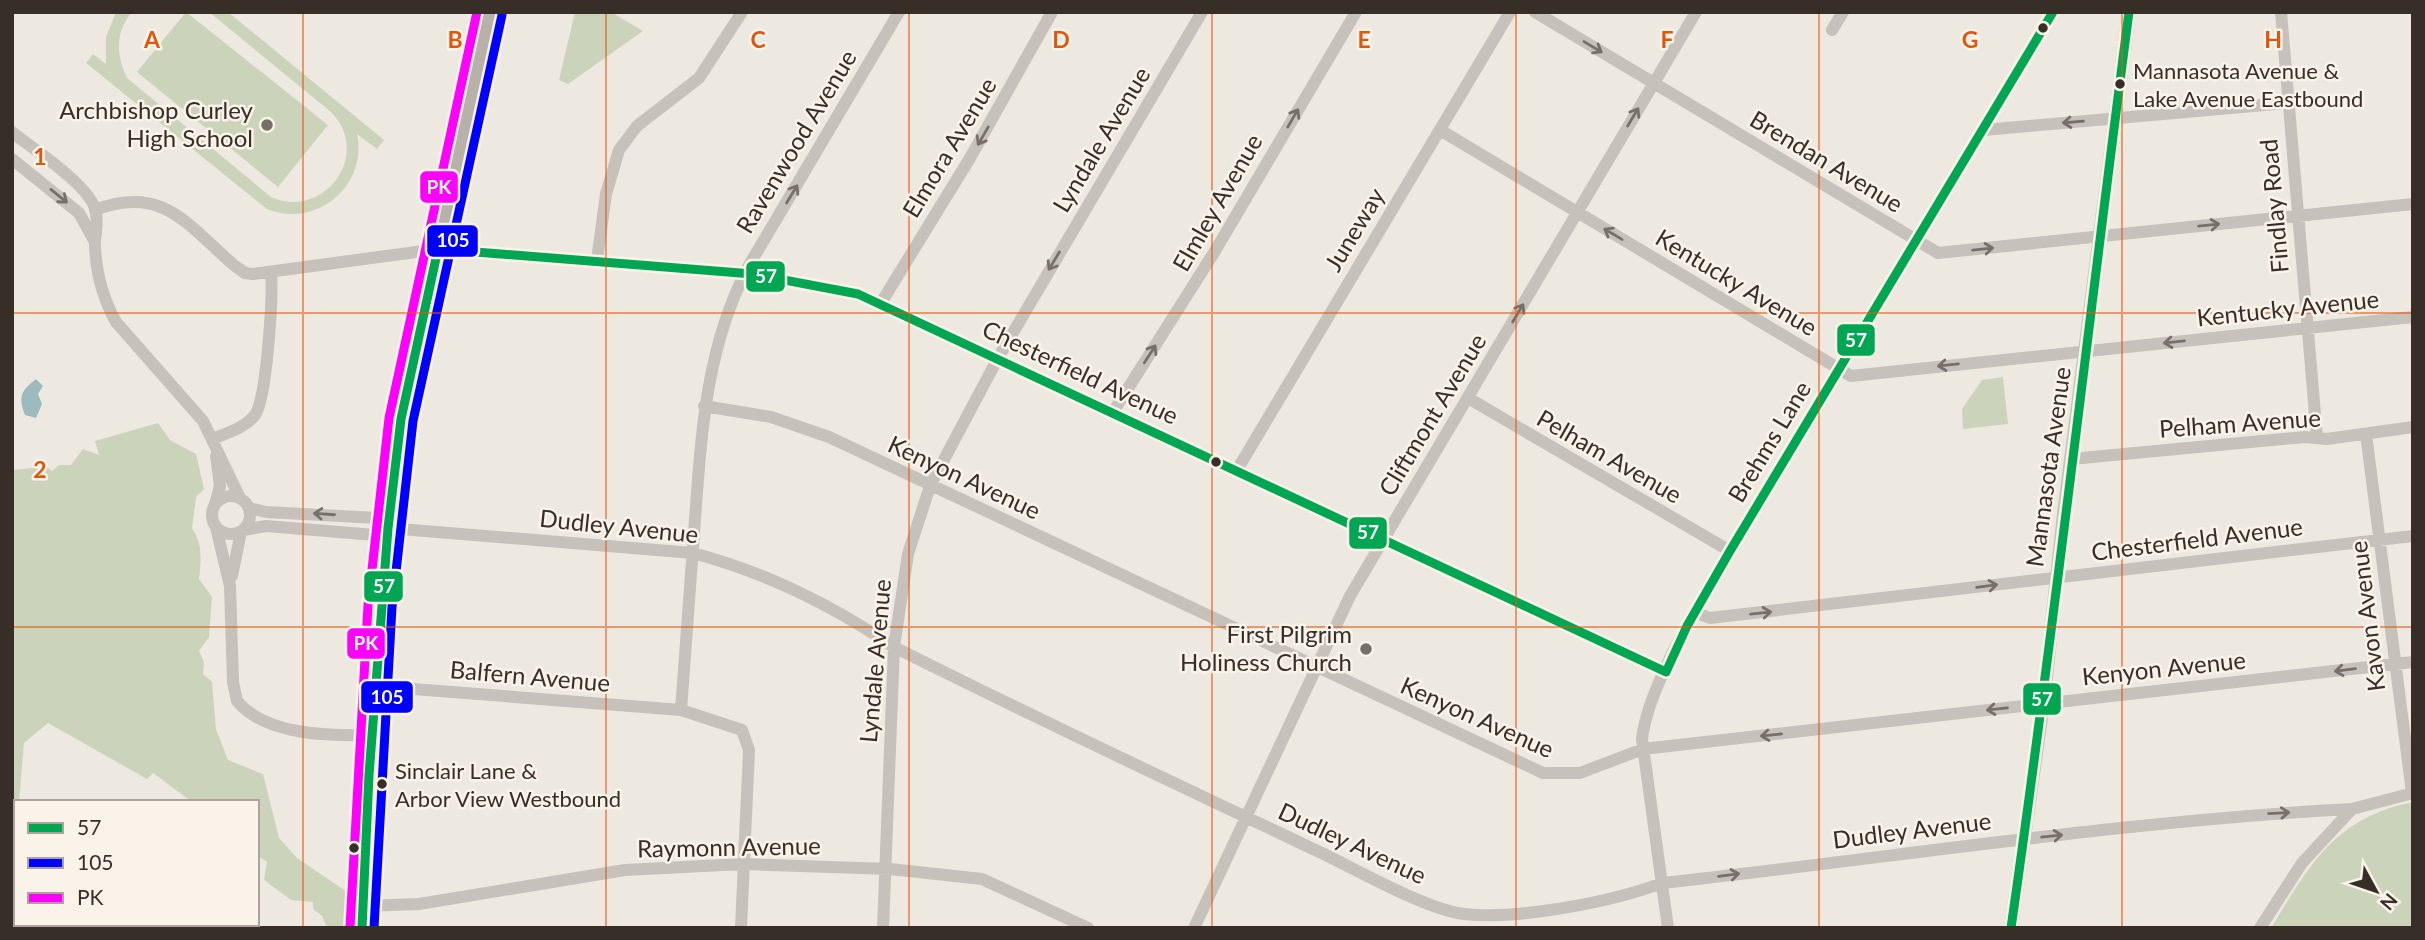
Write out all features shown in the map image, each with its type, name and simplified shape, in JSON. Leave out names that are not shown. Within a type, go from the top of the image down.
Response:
[{"type":"main road","points":[[362,928],[375,686],[388,528],[401,419],[490,12]]},
{"type":"street","points":[[597,260],[606,194],[619,150],[637,126],[699,78],[742,12]]},
{"type":"street","name":"Ravenwood Avenue","points":[[681,710],[704,406],[718,340],[744,273],[899,12]]},
{"type":"street","name":"Elmora Avenue","points":[[881,303],[970,158],[1052,12]]},
{"type":"street","name":"Lyndale Avenue","points":[[883,928],[894,647],[908,554],[930,486],[998,358],[1202,12]]},
{"type":"street","name":"Elmley Avenue","points":[[1113,412],[1208,262],[1356,12]]},
{"type":"street","name":"Juneway","points":[[1237,470],[1510,12]]},
{"type":"street","name":"Brendan Avenue","points":[[1535,12],[1938,254],[2413,204]]},
{"type":"street","name":"Cliftmont Avenue","points":[[1194,928],[1350,596],[1696,12]]},
{"type":"street","points":[[1832,30],[1843,12]]},
{"type":"street","name":"Brehms Lane","points":[[1668,928],[1643,749],[1645,724],[1666,672],[1695,612],[1730,551],[2053,12]]},
{"type":"street","name":"Mannasota Avenue","points":[[2011,928],[2043,704],[2071,459],[2129,12]]},
{"type":"street","name":"Findlay Road","points":[[2281,12],[2317,438]]},
{"type":"street","points":[[1984,130],[2287,103]]},
{"type":"street","name":"Kentucky Avenue","points":[[1440,130],[1851,376],[2413,317]]},
{"type":"street","points":[[12,132],[84,192],[95,210],[98,230],[94,242]]},
{"type":"street","points":[[12,159],[79,213],[94,242],[100,286],[116,322],[203,421],[250,519],[242,531],[230,586]]},
{"type":"street","name":"Chesterfield Avenue","points":[[95,210],[119,201],[134,200],[160,205],[245,273],[271,273],[438,249],[744,273],[819,284],[881,303],[1666,672]]},
{"type":"street","points":[[212,439],[247,423],[259,407],[269,332],[271,273]]},
{"type":"street","name":"Pelham Avenue","points":[[1468,398],[1730,551]]},
{"type":"street","name":"Kenyon Avenue","points":[[704,406],[771,417],[815,431],[1544,774],[1580,773],[1643,749],[2413,662]]},
{"type":"street","name":"Pelham Avenue","points":[[2071,459],[2305,437],[2366,434],[2413,427]]},
{"type":"street","name":"Kavon Avenue","points":[[2366,434],[2413,793]]},
{"type":"street","points":[[212,439],[220,480],[212,517],[230,586],[233,682],[237,701],[261,719],[321,736],[372,735]]},
{"type":"street","points":[[215,506],[223,498],[266,512],[377,518],[388,528],[375,535],[266,526],[228,534],[216,527]]},
{"type":"street","name":"Dudley Avenue","points":[[388,528],[692,553],[726,562],[842,612],[894,647],[1424,902],[1464,914],[1568,907],[1612,898],[1662,883],[2023,839],[2248,815],[2352,809],[2413,793]]},
{"type":"street","name":"Chesterfield Avenue","points":[[1695,612],[1710,618],[2413,536]]},
{"type":"street","name":"Balfern Avenue","points":[[375,686],[681,710]]},
{"type":"street","points":[[681,710],[736,726],[746,735],[749,750],[741,928]]},
{"type":"street","points":[[2260,928],[2302,863],[2352,809]]},
{"type":"street","name":"Raymonn Avenue","points":[[362,906],[419,904],[625,870],[743,864],[886,869],[982,879],[1088,928]]},
{"type":"green space","points":[[116,12],[132,12],[122,28],[119,44],[127,78],[271,197],[291,202],[309,200],[324,192],[337,179],[344,164],[347,146],[343,129],[331,112],[209,12],[228,12],[384,140],[377,149],[357,134],[358,153],[346,186],[320,208],[285,214],[267,209],[86,63],[93,54],[106,64],[106,37]]},
{"type":"green space","points":[[186,12],[328,125],[278,187],[137,72]]},
{"type":"green space","points":[[575,12],[611,12],[643,31],[568,84],[559,80]]},
{"type":"green space","points":[[2003,377],[2008,424],[1963,429],[1962,409],[1982,380]]},
{"type":"green space","points":[[158,423],[170,440],[196,454],[204,489],[196,497],[192,528],[200,546],[199,579],[212,597],[209,637],[199,651],[204,662],[203,674],[212,682],[216,729],[228,760],[263,774],[279,838],[297,858],[350,894],[347,928],[327,928],[322,916],[313,909],[313,902],[291,900],[264,880],[267,862],[259,856],[259,800],[189,800],[153,773],[147,779],[48,723],[24,743],[19,800],[14,800],[12,839],[12,470],[33,468],[40,461],[52,471],[59,465],[71,465],[83,449],[99,455],[95,441]]},
{"type":"green space","points":[[2413,802],[2413,928],[2271,928],[2298,884],[2327,847],[2363,819]]},
{"type":"water","points":[[36,379],[43,386],[38,394],[42,404],[36,418],[25,415],[21,398],[27,387]]},
{"type":"transit line","name":"PK","points":[[350,927],[368,605],[389,418],[477,12]]},
{"type":"transit line","name":"57","points":[[1666,672],[1687,626],[1730,551],[2053,12]]},
{"type":"transit line","name":"57","points":[[2011,928],[2129,12]]},
{"type":"transit line","name":"105","points":[[374,928],[392,607],[413,421],[502,15]]},
{"type":"transit line","name":"57","points":[[438,249],[753,274],[858,294],[1666,672]]},
{"type":"transit line","name":"57","points":[[362,928],[369,775],[388,528],[401,419],[438,249]]},
{"type":"place","name":"Mannasota Avenue & Lake Avenue Eastbound","points":[[2120,84]]},
{"type":"place","name":"Archbishop Curley High School","points":[[267,125]]},
{"type":"place","name":"First Pilgrim Holiness Church","points":[[1366,649]]},
{"type":"place","name":"Sinclair Lane & Arbor View Westbound","points":[[382,784]]}]
